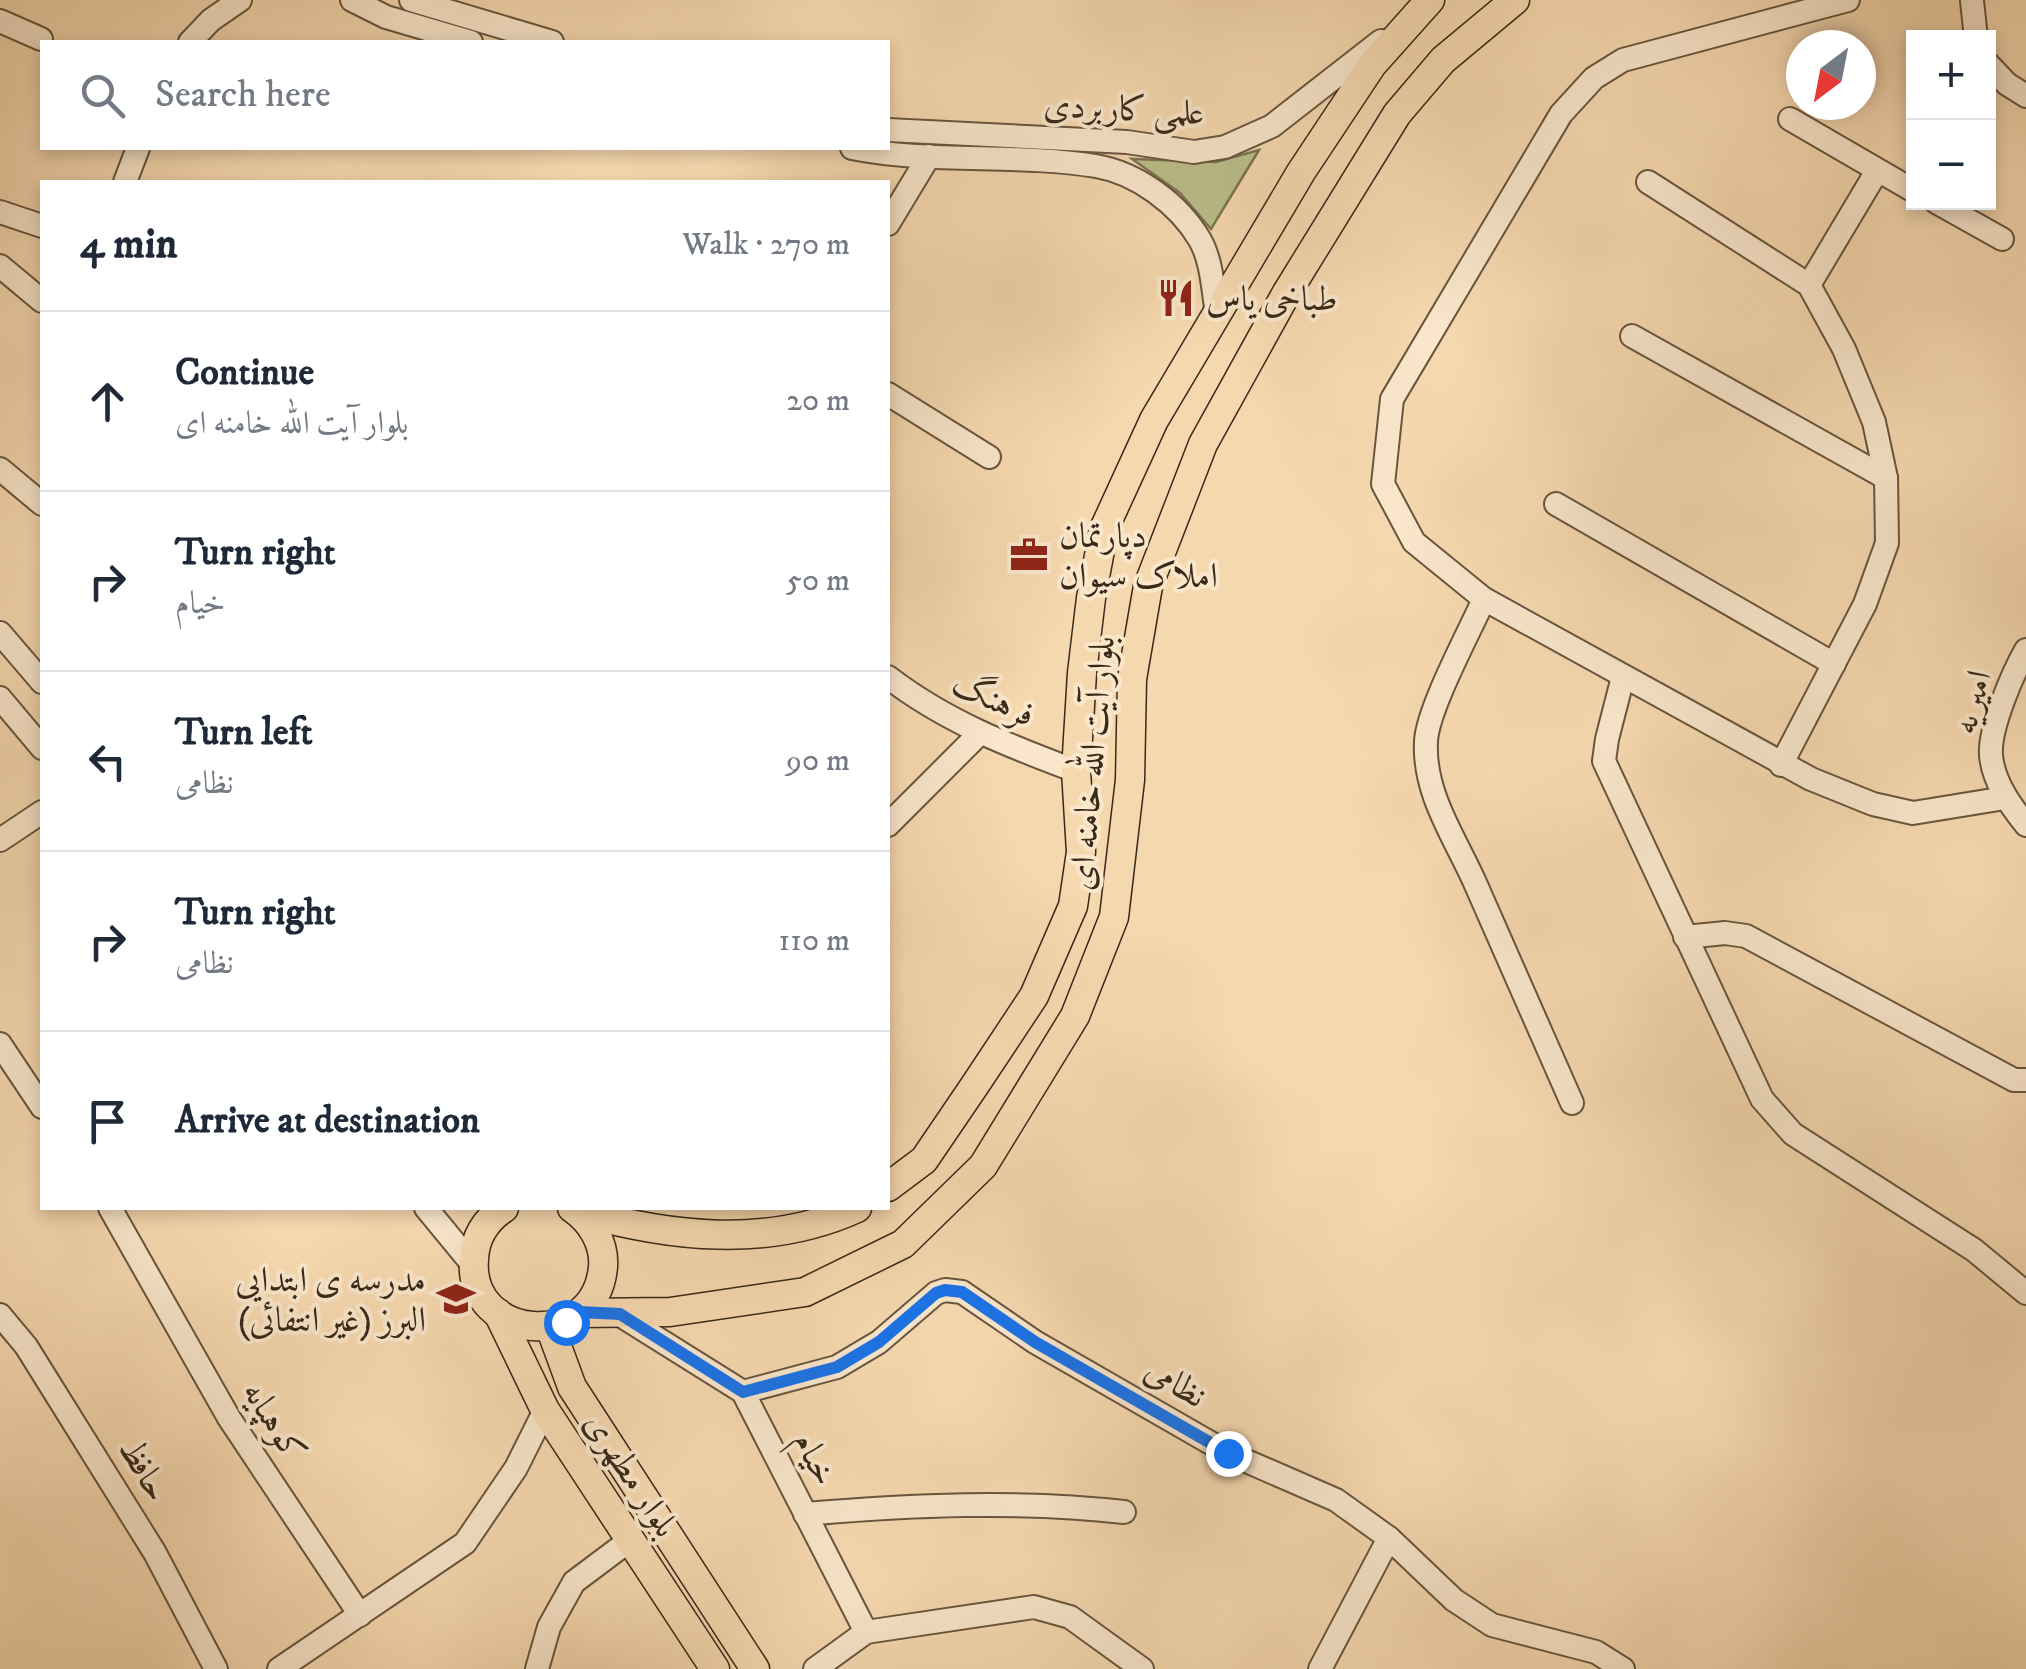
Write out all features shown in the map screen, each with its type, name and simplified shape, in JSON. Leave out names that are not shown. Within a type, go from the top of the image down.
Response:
[{"type":"main road","name":"بلوار آیت الله خامنه ای","points":[[890,1185],[924,1160],[1034,996],[1073,906],[1081,852],[1076,772],[1088,617],[1104,528],[1154,420],[1301,172],[1372,65],[1430,0]]},
{"type":"main road","name":"بلوار آیت الله خامنه ای","points":[[580,1312],[670,1312],[805,1292],[904,1244],[983,1166],[1075,1016],[1114,917],[1130,780],[1132,680],[1148,586],[1204,444],[1286,294],[1397,114],[1444,60],[1515,0]]},
{"type":"main road","points":[[473,1265],[482,1230],[502,1210]]},
{"type":"main road","points":[[498,1314],[514,1323],[550,1327],[580,1312],[593,1298],[601,1280],[600,1242],[591,1225],[575,1210]]},
{"type":"main road","points":[[577,1210],[638,1228],[719,1235],[788,1230],[826,1222],[853,1210]]},
{"type":"main road","name":"بلوار مطهری","points":[[473,1265],[476,1284],[498,1314],[545,1410],[714,1669]]},
{"type":"main road","name":"بلوار مطهری","points":[[550,1327],[572,1386],[755,1669]]},
{"type":"street","points":[[192,40],[210,20],[240,0]]},
{"type":"street","points":[[352,0],[386,17],[464,40]]},
{"type":"street","points":[[410,0],[545,40]]},
{"type":"street","name":"علمی کاربردی","points":[[890,130],[1128,142],[1194,152],[1225,147],[1272,126],[1332,82],[1430,0]]},
{"type":"street","points":[[1848,0],[1623,60],[1594,78],[1561,114],[1392,400],[1384,484],[1414,542],[1484,599],[1781,765],[1873,804],[1913,813],[2005,798]]},
{"type":"street","points":[[1948,0],[1973,1],[1975,30]]},
{"type":"street","points":[[0,22],[40,39]]},
{"type":"street","points":[[1996,72],[2026,96]]},
{"type":"street","points":[[1792,120],[1906,186]]},
{"type":"street","points":[[126,180],[137,150]]},
{"type":"street","name":"علمی کاربردی","points":[[872,150],[1099,166],[1143,184],[1169,202],[1200,240],[1217,314]]},
{"type":"street","points":[[890,221],[930,156]]},
{"type":"street","points":[[1809,286],[1877,171]]},
{"type":"street","points":[[1648,182],[1809,286],[1844,349],[1874,422],[1886,478],[1886,543],[1865,604],[1781,765]]},
{"type":"street","points":[[1951,210],[2002,238]]},
{"type":"street","points":[[0,212],[40,225]]},
{"type":"street","points":[[0,266],[40,299]]},
{"type":"street","points":[[1632,336],[1886,478]]},
{"type":"street","points":[[890,395],[990,456]]},
{"type":"street","points":[[0,468],[40,502]]},
{"type":"street","points":[[1556,504],[1834,664]]},
{"type":"street","points":[[1484,599],[1432,717],[1426,740],[1428,767],[1441,816],[1472,876],[1572,1104]]},
{"type":"street","points":[[0,633],[40,680]]},
{"type":"street","name":"امیریه","points":[[2026,650],[1995,728],[1991,755],[2005,798],[2026,825]]},
{"type":"street","points":[[1623,677],[1604,762],[1762,1099],[1793,1134],[1974,1250],[2026,1293]]},
{"type":"street","name":"فرهنگ","points":[[890,679],[913,697],[979,734],[1076,772]]},
{"type":"street","points":[[0,698],[40,746]]},
{"type":"street","points":[[890,823],[979,734]]},
{"type":"street","points":[[0,840],[40,813]]},
{"type":"street","points":[[1685,937],[1746,936],[2014,1080],[2026,1080]]},
{"type":"street","points":[[0,1044],[40,1104]]},
{"type":"street","name":"کوهپایه","points":[[111,1210],[229,1418],[360,1614]]},
{"type":"street","points":[[428,1210],[473,1265]]},
{"type":"street","name":"نظامی","points":[[743,1392],[837,1367],[879,1342],[936,1293],[962,1292],[1035,1342],[1228,1453],[1336,1500],[1389,1538],[1454,1600],[1492,1625],[1596,1652],[1622,1669]]},
{"type":"street","points":[[620,1314],[743,1392]]},
{"type":"street","name":"حافظ","points":[[0,1315],[26,1346],[155,1553],[216,1669]]},
{"type":"street","name":"خیام","points":[[743,1392],[866,1632]]},
{"type":"street","points":[[279,1669],[466,1543],[516,1468],[545,1410]]},
{"type":"street","points":[[805,1514],[904,1506],[1093,1508],[1124,1512]]},
{"type":"street","points":[[1320,1669],[1389,1538]]},
{"type":"street","points":[[537,1669],[548,1627],[574,1582],[630,1540]]},
{"type":"street","points":[[815,1669],[866,1632],[1034,1607],[1070,1618],[1142,1669]]},
{"type":"green space","points":[[1259,150],[1211,229],[1180,193],[1132,159],[1216,162]]},
{"type":"place","name":"طباخی یاس","points":[[1176,298]]},
{"type":"place","name":"دپارتمان املاک سیوان","points":[[1029,555]]},
{"type":"place","name":"مدرسه ی ابتدایی (غیر انتفائی) البرز","points":[[456,1299]]},
{"type":"route","points":[[566,1322],[580,1312],[620,1314],[743,1392],[837,1367],[879,1342],[936,1293],[962,1292],[1035,1342],[1228,1453]]}]
